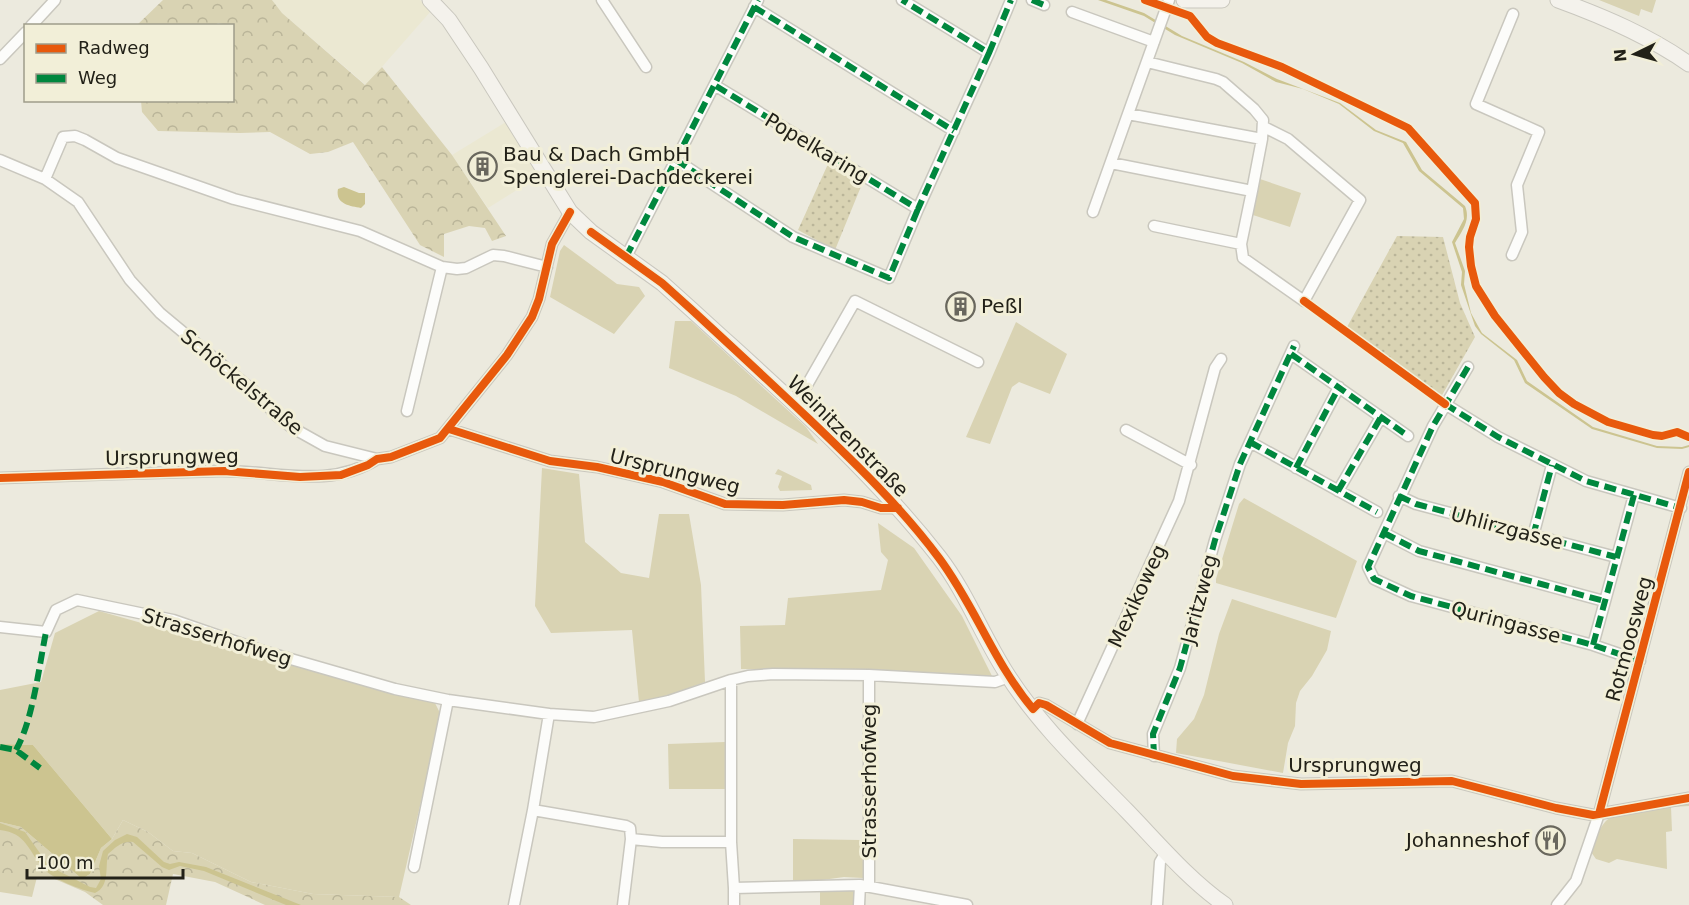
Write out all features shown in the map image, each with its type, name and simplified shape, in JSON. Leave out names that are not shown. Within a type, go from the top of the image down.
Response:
[{"type":"main road","name":"Weinitzenstraße","points":[[430,0],[449,20],[481,68],[570,212],[591,232],[662,283],[692,309],[858,465],[898,508],[940,560],[963,593],[982,632],[1009,677],[1033,709],[1076,758],[1166,852],[1193,879],[1225,905]]},
{"type":"main road","points":[[1186,0],[1222,0]]},
{"type":"main road","points":[[1558,0],[1599,14],[1648,38],[1689,64]]},
{"type":"street","points":[[33,24],[55,0]]},
{"type":"street","points":[[602,0],[646,67]]},
{"type":"street","points":[[902,0],[989,53]]},
{"type":"street","points":[[676,160],[793,237],[889,278],[1011,0]]},
{"type":"street","points":[[1032,0],[1044,5]]},
{"type":"street","points":[[1093,212],[1168,0]]},
{"type":"street","points":[[626,257],[716,86],[756,4],[954,131]]},
{"type":"street","points":[[1072,12],[1156,37]]},
{"type":"street","points":[[1512,255],[1522,232],[1517,185],[1539,132],[1476,104],[1513,14]]},
{"type":"street","points":[[0,59],[24,34]]},
{"type":"street","points":[[1147,62],[1201,74],[1223,82],[1259,114],[1264,127],[1241,244],[1243,258],[1304,301],[1360,200],[1288,139],[1264,127]]},
{"type":"street","name":"Popelkaring","points":[[716,86],[918,209]]},
{"type":"street","points":[[1128,114],[1262,139]]},
{"type":"street","points":[[45,179],[63,137],[75,136],[117,158],[166,176],[234,199],[360,231],[442,267],[466,268],[493,255],[547,267]]},
{"type":"street","name":"Schöckelstraße","points":[[0,160],[45,179],[78,202],[130,280],[160,313],[256,393],[277,416],[299,433],[325,446],[377,459],[391,457],[440,438],[507,355],[532,317],[539,299],[552,244],[570,212]]},
{"type":"street","points":[[1111,163],[1252,191]]},
{"type":"street","points":[[1154,226],[1241,244]]},
{"type":"street","points":[[407,411],[442,267]]},
{"type":"street","points":[[795,406],[855,301],[978,363]]},
{"type":"street","name":"Jaritzweg","points":[[1158,757],[1153,734],[1180,668],[1215,540],[1240,464],[1293,350],[1339,387],[1408,436]]},
{"type":"street","name":"Mexikoweg","points":[[1077,724],[1179,501],[1191,465],[1215,368],[1221,359]]},
{"type":"street","points":[[1468,367],[1433,426],[1399,496],[1384,534],[1419,551],[1604,601]]},
{"type":"street","points":[[1296,468],[1339,387]]},
{"type":"street","points":[[1445,404],[1491,434],[1552,465],[1598,485],[1681,508]]},
{"type":"street","points":[[1338,491],[1381,417]]},
{"type":"street","name":"Ursprungweg","points":[[449,429],[550,461],[597,467],[663,482],[725,504],[783,505],[835,500],[862,502],[881,508],[898,508]]},
{"type":"street","points":[[1126,430],[1191,465]]},
{"type":"street","points":[[1250,442],[1377,512]]},
{"type":"street","name":"Ursprungweg","points":[[0,477],[224,471],[300,477],[341,475],[368,465],[377,459]]},
{"type":"street","points":[[1533,536],[1552,465]]},
{"type":"street","name":"Rotmoosweg","points":[[1557,905],[1576,881],[1599,814],[1689,472]]},
{"type":"street","points":[[1593,645],[1634,495]]},
{"type":"street","name":"Uhlirzgasse","points":[[1399,496],[1416,504],[1616,557]]},
{"type":"street","name":"Quringasse","points":[[1384,534],[1368,567],[1374,579],[1411,596],[1593,645],[1640,661]]},
{"type":"street","name":"Strasserhofweg","points":[[0,627],[46,632],[56,610],[77,600],[173,620],[343,675],[448,700],[549,714],[594,717],[669,701],[731,680],[773,674],[869,675],[995,682],[1009,677]]},
{"type":"street","name":"Strasserhofweg","points":[[859,905],[864,886],[869,675]]},
{"type":"street","points":[[731,680],[731,842],[734,905]]},
{"type":"street","points":[[414,867],[448,700]]},
{"type":"street","name":"Ursprungweg","points":[[1033,709],[1039,703],[1046,705],[1110,743],[1233,776],[1301,784],[1452,782],[1593,815],[1689,798]]},
{"type":"street","points":[[514,905],[549,714]]},
{"type":"street","points":[[533,810],[630,828],[631,839],[624,905]]},
{"type":"street","points":[[631,839],[662,842],[731,842]]},
{"type":"street","points":[[1157,905],[1160,862],[1166,852]]},
{"type":"street","name":"Strasserhofweg","points":[[734,888],[864,886],[968,905]]},
{"type":"shaded area","points":[[272,0],[420,0],[431,11],[366,85],[282,13]]},
{"type":"shaded area","points":[[1098,0],[1106,0],[1144,13],[1182,36],[1244,62],[1277,79],[1340,103],[1376,130],[1406,142],[1422,170],[1465,206],[1467,211],[1463,230],[1455,243],[1465,271],[1464,284],[1471,313],[1482,333],[1517,360],[1527,381],[1593,427],[1657,446],[1689,445],[1689,447],[1657,448],[1592,429],[1525,383],[1514,360],[1481,334],[1475,326],[1461,285],[1462,272],[1452,242],[1464,219],[1463,208],[1419,171],[1403,143],[1374,131],[1339,104],[1303,89],[1276,82],[1242,63],[1175,35],[1144,16]]},
{"type":"shaded area","points":[[506,122],[541,175],[488,208],[452,155]]},
{"type":"shaded area","points":[[344,187],[365,193],[365,204],[361,208],[341,201],[338,189]]},
{"type":"shaded area","points":[[0,744],[33,745],[112,839],[101,848],[90,874],[82,879],[21,827],[0,822]]},
{"type":"shaded area","points":[[0,823],[25,832],[49,866],[90,887],[96,888],[101,879],[99,866],[103,851],[115,840],[127,834],[137,837],[164,862],[206,867],[301,905],[286,905],[204,871],[180,866],[169,870],[162,867],[133,842],[125,842],[108,854],[103,886],[95,893],[89,892],[48,873],[22,839],[0,830]]},
{"type":"green space","points":[[163,0],[272,0],[282,13],[365,85],[382,67],[452,155],[506,236],[492,241],[485,228],[469,226],[444,234],[444,257],[420,245],[353,142],[328,152],[310,154],[270,132],[158,131],[142,112],[141,102],[234,102],[234,24],[138,24]]},
{"type":"green space","points":[[1599,0],[1656,0],[1652,13],[1641,9],[1639,16]]},
{"type":"green space","points":[[828,164],[862,184],[835,250],[798,230]]},
{"type":"green space","points":[[1260,179],[1301,193],[1290,227],[1253,215]]},
{"type":"green space","points":[[1397,236],[1443,237],[1460,303],[1475,337],[1441,397],[1347,327]]},
{"type":"green space","points":[[564,245],[617,284],[639,287],[645,296],[614,334],[550,297],[560,251]]},
{"type":"green space","points":[[675,321],[691,321],[806,427],[818,444],[736,396],[669,368]]},
{"type":"green space","points":[[1016,322],[1067,354],[1050,394],[1019,382],[1012,387],[990,444],[966,437]]},
{"type":"green space","points":[[542,468],[579,474],[585,542],[621,573],[649,578],[659,514],[689,514],[701,585],[705,682],[664,697],[639,702],[632,630],[551,633],[535,606]]},
{"type":"green space","points":[[778,469],[811,485],[812,490],[780,491],[778,487],[782,476],[775,474]]},
{"type":"green space","points":[[1244,498],[1357,561],[1336,618],[1216,583],[1239,504]]},
{"type":"green space","points":[[878,523],[914,548],[962,616],[993,678],[870,671],[741,669],[740,626],[785,625],[788,598],[881,590],[888,560],[881,552]]},
{"type":"green space","points":[[1232,599],[1331,631],[1327,650],[1300,691],[1296,703],[1295,726],[1288,743],[1283,773],[1176,753],[1177,739],[1194,719],[1204,695],[1219,634]]},
{"type":"green space","points":[[99,611],[347,681],[434,701],[441,715],[399,897],[313,894],[251,882],[192,853],[173,851],[148,832],[123,820],[112,839],[33,745],[0,744],[0,690],[41,682],[55,633]]},
{"type":"green space","points":[[725,742],[726,789],[669,789],[668,744]]},
{"type":"green space","points":[[1689,802],[1689,806],[1671,807],[1672,831],[1666,832],[1667,869],[1617,859],[1609,863],[1596,859],[1591,852],[1600,829],[1611,818],[1631,811]]},
{"type":"green space","points":[[123,820],[148,832],[173,851],[192,853],[251,882],[313,894],[399,897],[411,905],[265,905],[215,882],[173,874],[166,905],[103,905],[85,892],[50,877],[37,877],[32,897],[0,892],[0,822],[21,827],[82,879],[90,874],[101,848],[112,839]]},
{"type":"green space","points":[[793,839],[861,840],[863,878],[844,877],[793,884]]},
{"type":"green space","points":[[820,887],[855,889],[854,905],[820,905]]},
{"type":"marked path","points":[[626,257],[758,0]]},
{"type":"marked path","points":[[716,86],[918,209],[989,53],[902,0]]},
{"type":"marked path","points":[[989,53],[1011,0]]},
{"type":"marked path","points":[[1032,0],[1044,5]]},
{"type":"marked path","points":[[754,7],[954,131]]},
{"type":"marked path","points":[[676,160],[793,237],[889,278],[918,209]]},
{"type":"marked path","points":[[1154,756],[1153,734],[1180,668],[1215,540],[1240,464],[1294,346]]},
{"type":"marked path","points":[[1291,354],[1408,436]]},
{"type":"marked path","points":[[1468,367],[1433,426],[1368,567],[1374,579],[1411,596],[1593,645],[1640,661]]},
{"type":"marked path","points":[[1296,468],[1339,387]]},
{"type":"marked path","points":[[1445,404],[1498,437],[1586,481],[1681,508]]},
{"type":"marked path","points":[[1338,491],[1381,417]]},
{"type":"marked path","points":[[1250,442],[1377,512]]},
{"type":"marked path","points":[[1533,536],[1552,465]]},
{"type":"marked path","points":[[1593,645],[1634,495]]},
{"type":"marked path","points":[[1399,496],[1416,504],[1616,557]]},
{"type":"marked path","points":[[1384,533],[1419,551],[1604,601]]},
{"type":"marked path","points":[[16,750],[27,724],[46,632]]},
{"type":"marked path","points":[[0,747],[16,750],[40,768]]},
{"type":"cycle path","points":[[1145,0],[1190,16],[1207,37],[1217,43],[1282,67],[1408,128],[1475,203],[1476,219],[1469,247],[1476,286],[1495,316],[1544,377],[1559,393],[1574,404],[1608,422],[1653,435],[1662,436],[1677,432],[1689,437]]},
{"type":"cycle path","points":[[0,478],[224,471],[300,477],[341,475],[368,465],[377,459],[391,457],[440,438],[507,355],[532,317],[539,299],[552,244],[570,212]]},
{"type":"cycle path","points":[[591,232],[662,283],[809,419],[893,503],[952,576],[1007,673],[1033,709],[1039,703],[1046,705],[1110,743],[1233,776],[1301,784],[1452,781],[1556,808],[1593,815],[1689,798]]},
{"type":"cycle path","points":[[1304,301],[1445,404]]},
{"type":"cycle path","points":[[449,429],[550,461],[597,467],[663,482],[725,504],[783,505],[844,500],[862,502],[881,508],[898,508]]},
{"type":"cycle path","points":[[1599,814],[1689,472]]},
{"type":"place","name":"Bau & Dach GmbH Spenglerei-Dachdeckerei","points":[[482,166]]},
{"type":"place","name":"Peßl","points":[[960,306]]},
{"type":"place","name":"Johanneshof","points":[[1550,840]]}]
